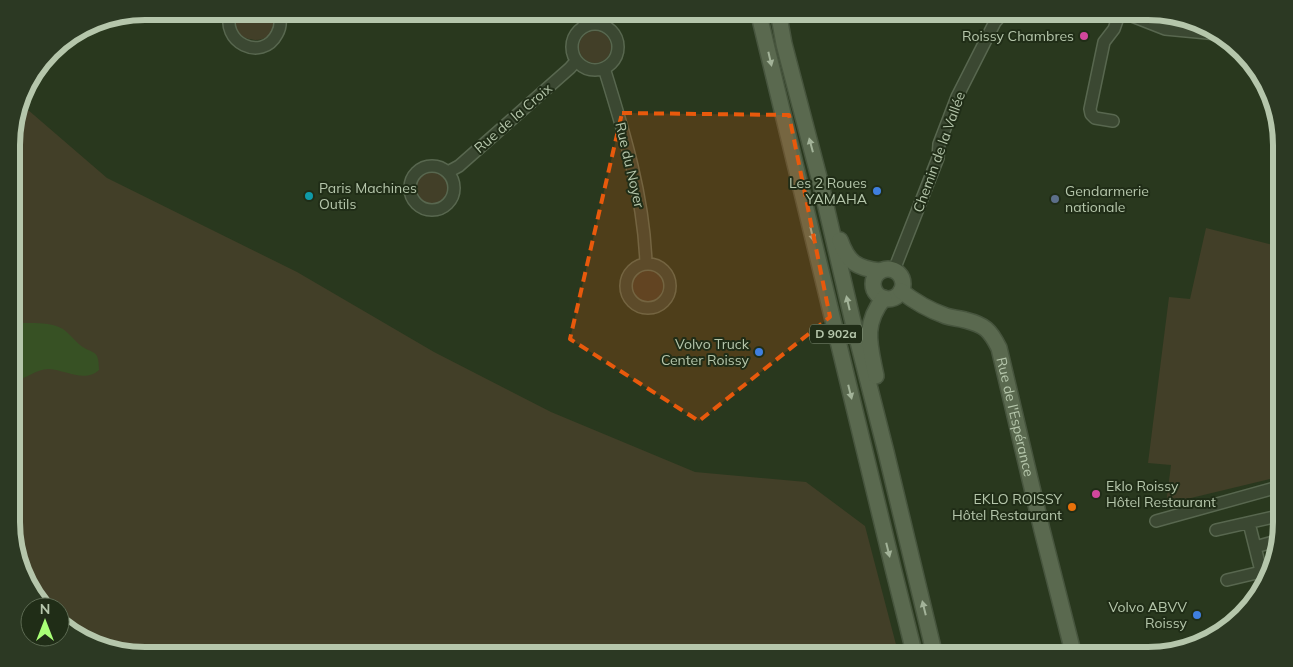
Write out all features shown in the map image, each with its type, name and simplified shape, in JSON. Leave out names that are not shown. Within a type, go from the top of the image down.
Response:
[{"type":"main road","name":"D 902a","points":[[760,20],[913,647]]},
{"type":"main road","name":"D 902a","points":[[780,20],[934,647]]},
{"type":"main road","points":[[821,185],[843,249],[854,264],[868,269],[887,271],[902,277],[903,287],[894,298],[884,298],[876,293],[874,288],[874,278],[887,271]]},
{"type":"main road","name":"Rue de l'Espérance","points":[[901,291],[919,305],[947,316],[984,326],[993,336],[999,348],[1072,647]]},
{"type":"main road","points":[[884,298],[871,322],[869,339],[882,403],[886,452]]},
{"type":"street","points":[[229,20],[232,35],[244,46],[252,48],[260,48],[275,39],[279,32],[281,20]]},
{"type":"street","points":[[583,20],[586,26]]},
{"type":"street","name":"Chemin de la Vallée","points":[[887,271],[938,158],[939,144],[957,97],[997,20]]},
{"type":"street","points":[[1114,121],[1095,118],[1091,114],[1090,109],[1104,42],[1114,29],[1117,20]]},
{"type":"street","points":[[1139,20],[1166,29],[1202,32]]},
{"type":"street","points":[[600,25],[612,32],[616,38],[617,52],[610,64],[604,68],[589,70],[582,67],[573,55],[571,48],[575,34],[586,26],[600,25]]},
{"type":"street","name":"Rue de la Croix","points":[[448,172],[459,166],[576,61]]},
{"type":"street","name":"Rue du Noyer","points":[[604,68],[626,141],[635,182],[645,242],[646,264]]},
{"type":"street","points":[[646,264],[653,264],[666,272],[671,285],[667,299],[656,308],[641,308],[635,305],[626,293],[626,285],[632,271],[638,266],[646,264]]},
{"type":"street","points":[[1156,521],[1273,488]]},
{"type":"street","points":[[1216,530],[1273,517]]},
{"type":"street","points":[[1227,580],[1261,572],[1248,523]]},
{"type":"street","points":[[1254,547],[1271,542]]},
{"type":"highlighted area","points":[[622,113],[789,115],[830,317],[699,421],[570,339]]},
{"type":"shaded area","points":[[236,20],[274,20],[275,24],[271,33],[264,38],[255,40],[246,38],[239,33],[235,24]]},
{"type":"shaded area","points":[[595,31],[606,36],[611,47],[606,58],[595,63],[584,58],[579,47],[584,36]]},
{"type":"shaded area","points":[[26,108],[107,178],[297,272],[434,352],[551,412],[695,472],[806,482],[865,526],[897,647],[145,647],[113,643],[70,621],[70,597],[46,597],[41,591],[27,562],[21,538],[20,137]]},
{"type":"shaded area","points":[[432,172],[438,173],[443,177],[447,182],[447,194],[443,199],[438,203],[432,204],[426,203],[421,199],[417,194],[416,188],[417,182],[421,177],[426,173]]},
{"type":"shaded area","points":[[1206,228],[1273,245],[1273,478],[1166,504],[1171,465],[1148,463],[1169,297],[1190,299]]},
{"type":"shaded area","points":[[647,270],[653,271],[658,275],[662,280],[662,292],[658,297],[653,301],[647,302],[641,301],[636,297],[632,292],[631,286],[632,280],[636,275],[641,271]]},
{"type":"shaded area","points":[[20,324],[48,324],[63,329],[80,345],[96,355],[99,370],[93,374],[81,376],[44,369],[20,379]]},
{"type":"place","name":"Roissy Chambres","points":[[1084,36]]},
{"type":"place","name":"Les 2 Roues YAMAHA","points":[[877,191]]},
{"type":"place","name":"Paris Machines Outils","points":[[309,196]]},
{"type":"place","name":"Gendarmerie nationale","points":[[1055,199]]},
{"type":"place","name":"Volvo Truck Center Roissy","points":[[759,352]]},
{"type":"place","name":"Eklo Roissy Hôtel Restaurant","points":[[1096,494]]},
{"type":"place","name":"EKLO ROISSY Hôtel Restaurant","points":[[1072,507]]},
{"type":"place","name":"Volvo ABVV Roissy","points":[[1197,615]]}]
